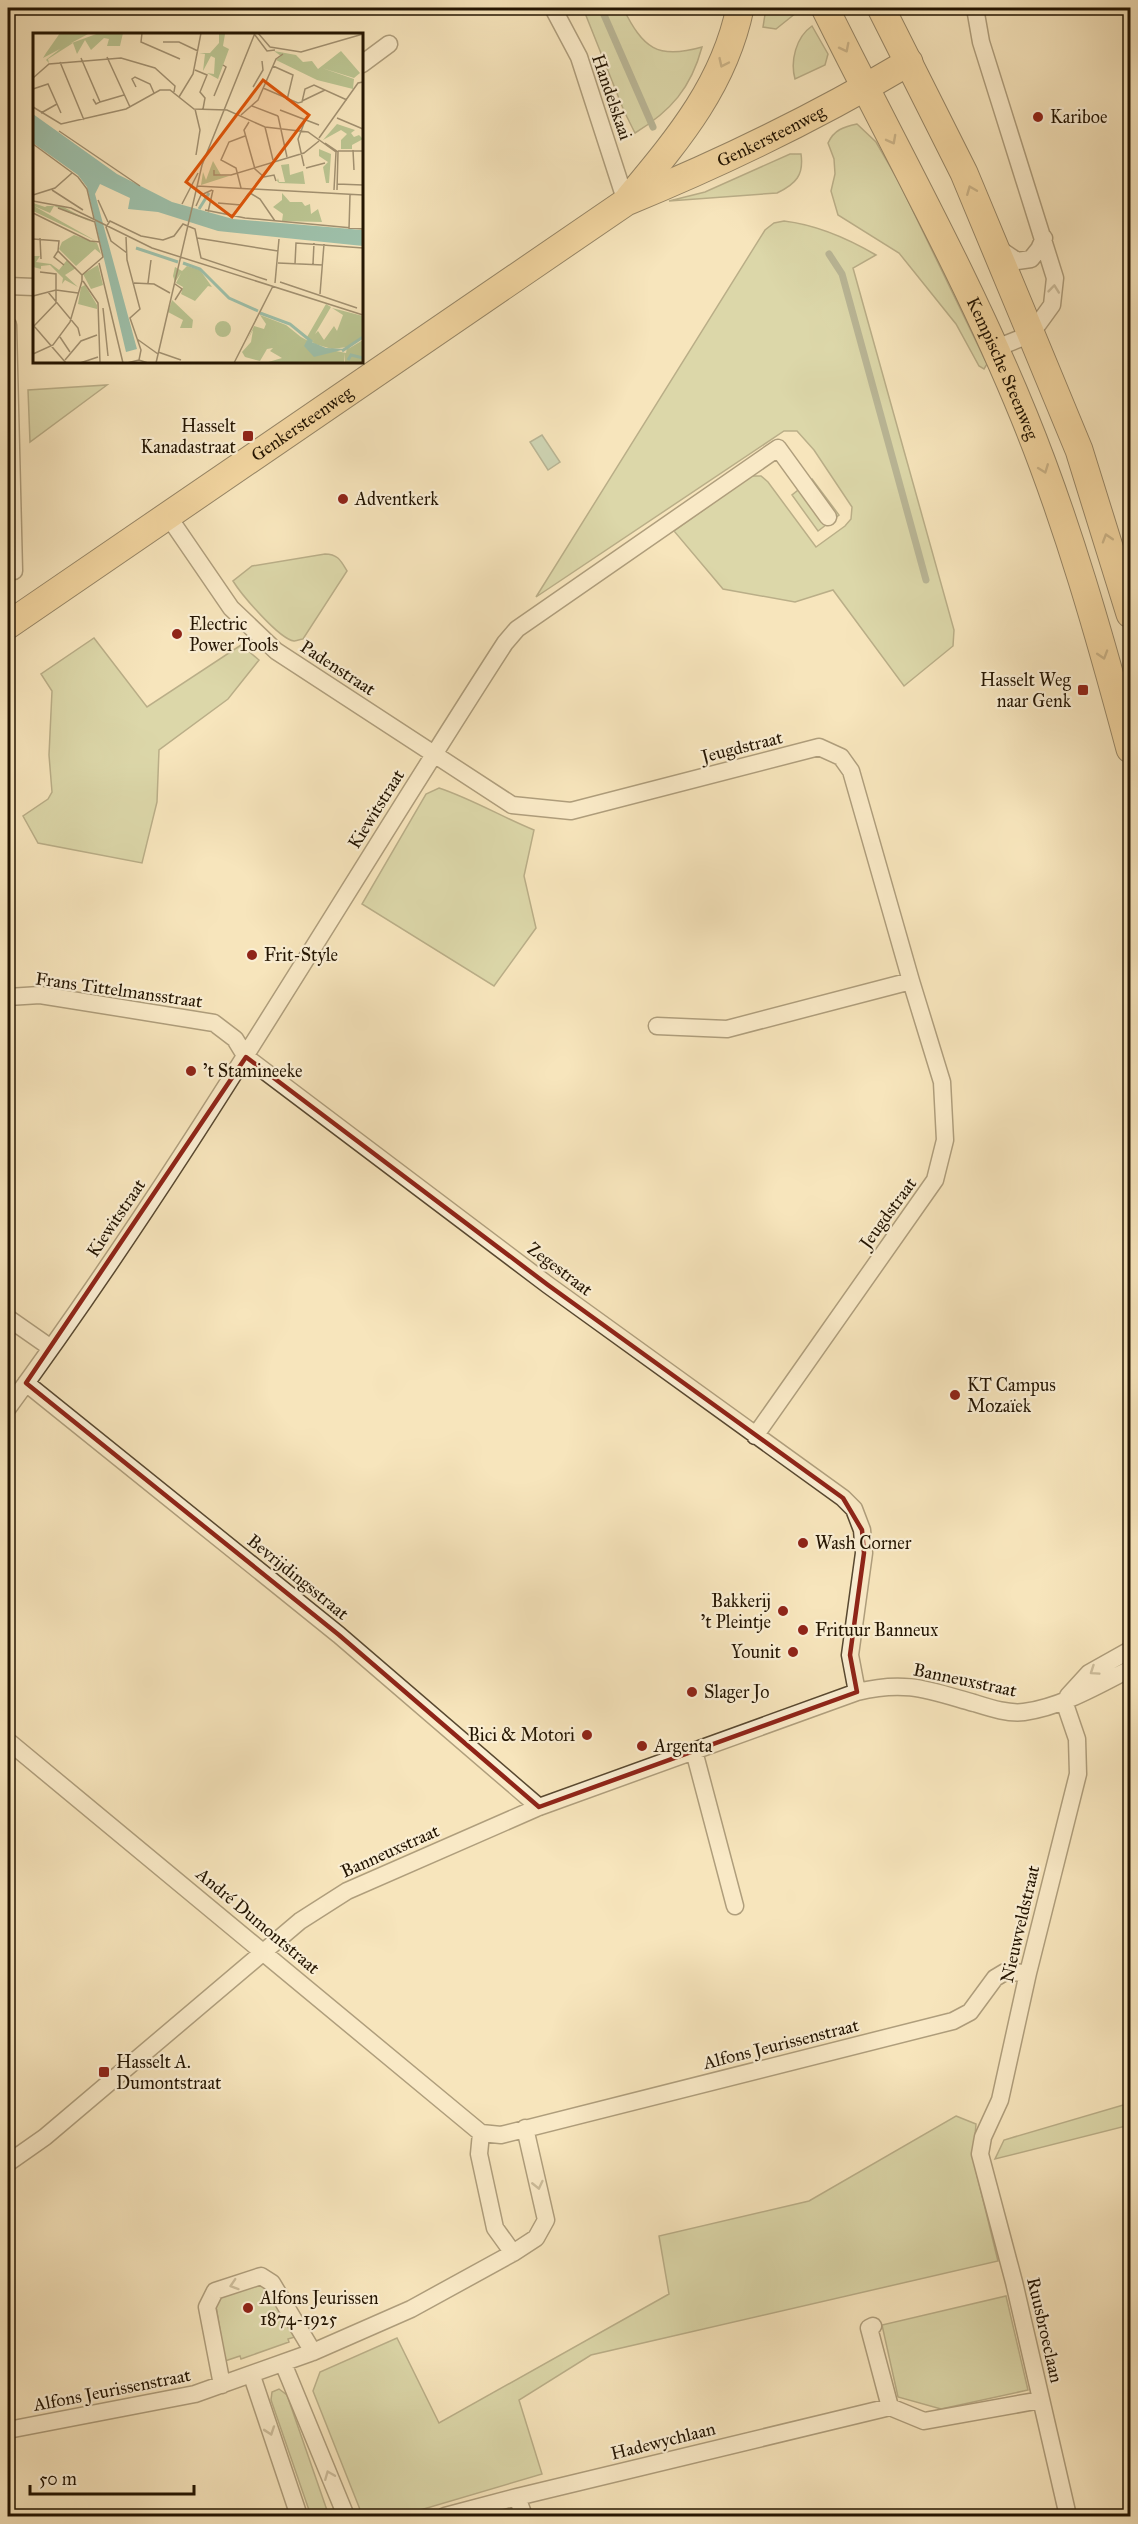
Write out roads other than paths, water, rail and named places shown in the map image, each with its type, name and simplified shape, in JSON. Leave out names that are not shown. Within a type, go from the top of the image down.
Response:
[{"type":"main road","name":"Genkersteenweg","points":[[626,202],[707,97],[727,55],[740,8]]},
{"type":"main road","name":"Kempische Steenweg","points":[[825,8],[932,214],[1024,416],[1061,514],[1131,749]]},
{"type":"main road","points":[[881,8],[964,174],[1079,450],[1131,614]]},
{"type":"main road","name":"Genkersteenweg","points":[[8,625],[626,202],[706,169],[865,88],[909,62]]},
{"type":"street","name":"Handelskaai","points":[[553,8],[579,57],[626,202]]},
{"type":"street","points":[[975,8],[985,53],[1055,278],[1052,305],[1031,334],[994,349]]},
{"type":"street","points":[[363,63],[389,44]]},
{"type":"street","points":[[993,245],[1017,261],[1031,259],[1044,238]]},
{"type":"street","points":[[8,286],[33,287]]},
{"type":"street","points":[[8,325],[14,571]]},
{"type":"street","name":"Kiewitstraat","points":[[8,1408],[165,1182],[246,1057],[434,753],[505,642],[517,628],[778,448],[828,517]]},
{"type":"street","name":"Padenstraat","points":[[168,516],[231,608],[276,651],[434,753]]},
{"type":"street","name":"Jeugdstraat","points":[[434,753],[512,805],[571,810],[819,747],[841,757],[851,771],[942,1082],[945,1140],[935,1180],[755,1436]]},
{"type":"street","points":[[657,1026],[727,1029],[911,981]]},
{"type":"street","name":"Frans Tittelmansstraat","points":[[8,997],[40,995],[214,1023],[235,1039],[246,1057]]},
{"type":"street","name":"Zegestraat","points":[[246,1057],[548,1285],[843,1498],[854,1509],[862,1530],[864,1553],[850,1655],[857,1692]]},
{"type":"street","points":[[8,1318],[51,1348]]},
{"type":"street","name":"Bevrijdingsstraat","points":[[26,1383],[330,1628],[539,1807]]},
{"type":"street","points":[[1064,1701],[1089,1673],[1131,1650]]},
{"type":"street","name":"Banneuxstraat","points":[[8,2163],[45,2137],[300,1921],[347,1891],[539,1807],[857,1692],[884,1686],[918,1687],[997,1710],[1023,1712],[1064,1701],[1131,1669]]},
{"type":"street","name":"Nieuwveldstraat","points":[[980,2154],[983,2137],[1000,2100],[1028,1973],[1077,1774],[1077,1739],[1064,1701]]},
{"type":"street","name":"André Dumontstraat","points":[[8,1741],[481,2133]]},
{"type":"street","points":[[694,1750],[735,1906]]},
{"type":"street","name":"Alfons Jeurissenstraat","points":[[481,2133],[501,2135],[952,2021],[970,2012],[995,1978],[1005,1972],[1028,1973]]},
{"type":"street","name":"Alfons Jeurissenstraat","points":[[8,2430],[195,2394],[252,2376],[411,2309],[513,2253],[536,2238],[546,2220],[525,2128]]},
{"type":"street","points":[[481,2133],[479,2154],[495,2228],[513,2253]]},
{"type":"street","name":"Ruusbroeclaan","points":[[980,2154],[1068,2517]]},
{"type":"street","points":[[222,2385],[207,2307],[215,2291],[261,2277],[272,2283],[313,2352]]},
{"type":"street","points":[[873,2326],[869,2328],[890,2406],[924,2421],[1041,2400]]},
{"type":"street","points":[[283,2364],[346,2517]]},
{"type":"street","points":[[252,2376],[299,2517]]},
{"type":"street","name":"Hadewychlaan","points":[[445,2517],[517,2497],[890,2406]]},
{"type":"street","points":[[517,2497],[524,2517]]},
{"type":"waterway","points":[[601,8],[653,127]]},
{"type":"waterway","points":[[829,254],[842,274],[926,580]]},
{"type":"place","name":"Kariboe","points":[[1038,117]]},
{"type":"place","name":"Hasselt Kanadastraat","points":[[248,436]]},
{"type":"place","name":"Adventkerk","points":[[343,499]]},
{"type":"place","name":"Electric Power Tools","points":[[177,634]]},
{"type":"place","name":"Hasselt Weg naar Genk","points":[[1083,690]]},
{"type":"place","name":"Frit-Style","points":[[252,955]]},
{"type":"place","name":"'t Stamineeke","points":[[191,1071]]},
{"type":"place","name":"KT Campus Mozaïek","points":[[955,1395]]},
{"type":"place","name":"Wash Corner","points":[[803,1543]]},
{"type":"place","name":"Bakkerij 't Pleintje","points":[[783,1611]]},
{"type":"place","name":"Frituur Banneux","points":[[803,1630]]},
{"type":"place","name":"Younit","points":[[793,1652]]},
{"type":"place","name":"Slager Jo","points":[[692,1692]]},
{"type":"place","name":"Bici & Motori","points":[[587,1735]]},
{"type":"place","name":"Argenta","points":[[642,1746]]},
{"type":"place","name":"Hasselt A. Dumontstraat","points":[[104,2072]]},
{"type":"place","name":"Alfons Jeurissen 1874-1925","points":[[248,2308]]}]
